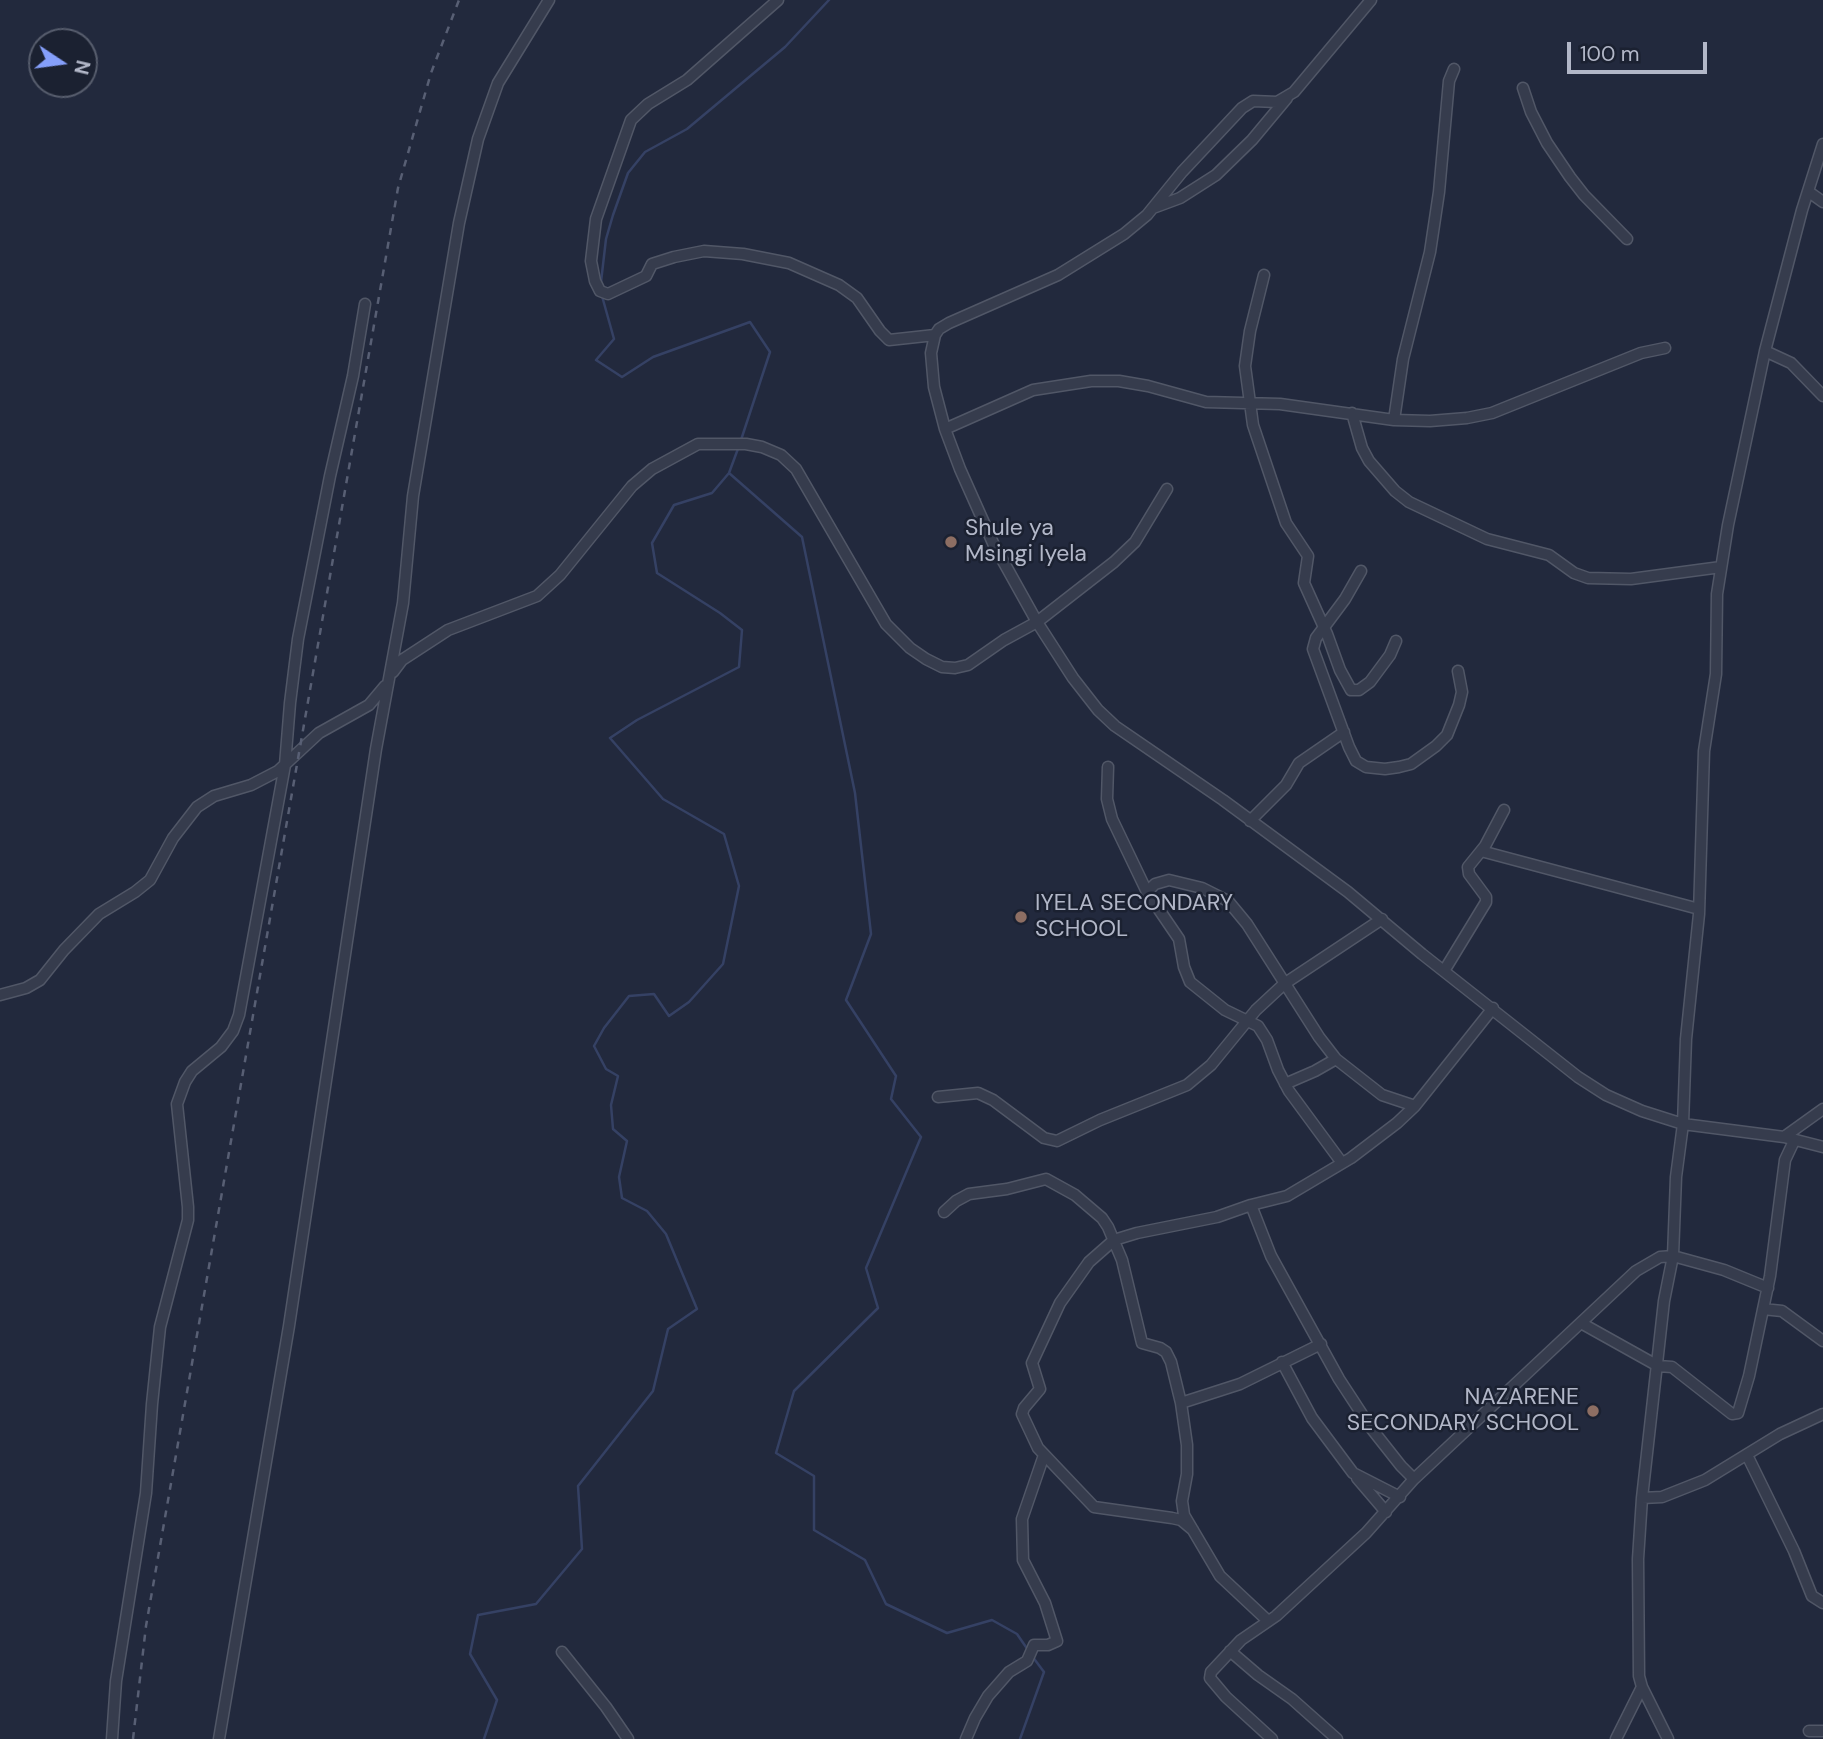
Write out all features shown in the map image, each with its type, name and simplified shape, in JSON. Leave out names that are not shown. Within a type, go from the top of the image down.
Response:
[{"type":"street","points":[[219,1739],[289,1326],[376,749],[403,603],[414,496],[459,223],[478,139],[498,83],[549,0]]},
{"type":"street","points":[[778,0],[687,80],[648,104],[631,120],[596,219],[591,261],[600,291],[608,294],[646,276],[652,264],[674,257],[704,251],[743,254],[789,264],[839,285],[857,298],[889,340],[935,335],[949,323],[1058,275],[1124,234],[1153,208],[1182,172],[1242,108],[1253,101],[1277,102],[1289,96]]},
{"type":"street","points":[[1153,208],[1180,198],[1216,175],[1252,140],[1371,0]]},
{"type":"street","points":[[1394,420],[1405,348],[1430,253],[1439,192],[1448,89],[1454,69]]},
{"type":"street","points":[[1523,88],[1531,112],[1547,143],[1570,177],[1627,239]]},
{"type":"street","points":[[1668,1739],[1639,1676],[1638,1584],[1642,1498],[1664,1301],[1673,1256],[1686,1039],[1699,909],[1704,751],[1716,674],[1717,594],[1765,351],[1802,210],[1823,144]]},
{"type":"street","points":[[1809,192],[1823,202]]},
{"type":"street","points":[[1264,275],[1250,331],[1245,366],[1249,402],[1264,462],[1286,523],[1308,556],[1304,583],[1348,687],[1354,691],[1370,682],[1381,670],[1396,641]]},
{"type":"street","points":[[112,1739],[116,1681],[146,1493],[160,1327],[188,1220],[177,1104],[191,1071],[220,1047],[233,1031],[239,1015],[285,765],[298,639],[353,376],[365,304]]},
{"type":"street","points":[[935,335],[931,353],[934,387],[945,429],[993,543],[1037,622],[1073,678],[1098,710],[1115,726],[1382,919],[1594,1088],[1642,1111],[1683,1124],[1789,1139],[1823,1147]]},
{"type":"street","points":[[945,429],[1033,390],[1091,381],[1119,381],[1148,386],[1206,402],[1315,407],[1394,420],[1448,421],[1492,413],[1641,353],[1665,348]]},
{"type":"street","points":[[1765,351],[1791,363],[1823,396]]},
{"type":"street","points":[[1352,413],[1368,461],[1395,491],[1409,502],[1486,539],[1549,555],[1574,573],[1588,579],[1631,579],[1721,567]]},
{"type":"street","points":[[0,995],[26,988],[40,980],[64,950],[100,914],[150,880],[173,838],[197,807],[214,796],[251,785],[285,765],[319,733],[369,705],[380,694],[402,660],[448,630],[537,596],[560,575],[632,486],[652,469],[698,444],[746,444],[781,455],[796,469],[886,624],[910,648],[942,667],[968,665],[1003,640],[1037,622],[1128,550],[1167,489]]},
{"type":"street","points":[[1361,571],[1345,599],[1316,638],[1313,649],[1353,757],[1360,765],[1385,769],[1411,764],[1426,755],[1447,734],[1462,692],[1458,671]]},
{"type":"street","points":[[1250,821],[1286,785],[1298,763],[1344,732]]},
{"type":"street","points":[[1108,767],[1107,799],[1112,819],[1147,892],[1179,939],[1190,982],[1226,1010],[1258,1026],[1268,1040],[1285,1084],[1342,1163]]},
{"type":"street","points":[[1444,971],[1486,902],[1486,897],[1468,871],[1469,864],[1481,851],[1504,810]]},
{"type":"street","points":[[1481,851],[1699,909]]},
{"type":"street","points":[[1147,892],[1159,882],[1169,880],[1202,888],[1228,901],[1247,924],[1284,984],[1336,1059],[1382,1095],[1415,1106]]},
{"type":"street","points":[[938,1097],[978,1093],[993,1100],[1040,1135],[1057,1141],[1100,1120],[1187,1085],[1211,1065],[1284,984],[1382,919]]},
{"type":"street","points":[[1193,1530],[1181,1520],[1094,1507],[1034,1442],[1022,1414],[1041,1388],[1032,1363],[1050,1320],[1089,1262],[1114,1240],[1217,1217],[1287,1196],[1342,1163],[1397,1123],[1415,1106],[1493,1008]]},
{"type":"street","points":[[1285,1084],[1336,1059]]},
{"type":"street","points":[[1581,1323],[1658,1366],[1672,1367],[1735,1415],[1738,1413],[1768,1288],[1789,1139],[1823,1110]]},
{"type":"street","points":[[944,1212],[969,1194],[1007,1189],[1046,1179],[1087,1203],[1102,1218],[1114,1240],[1130,1290],[1141,1340],[1144,1344],[1166,1352],[1181,1403],[1188,1460],[1182,1508],[1220,1576],[1267,1620]]},
{"type":"street","points":[[1251,1205],[1271,1256],[1352,1401],[1414,1479]]},
{"type":"street","points":[[1272,1739],[1226,1697],[1210,1678],[1210,1672],[1249,1633],[1294,1600],[1366,1534],[1414,1479],[1648,1262],[1673,1256],[1724,1270],[1768,1288]]},
{"type":"street","points":[[1763,1309],[1782,1311],[1823,1341]]},
{"type":"street","points":[[1181,1403],[1240,1384],[1321,1345]]},
{"type":"street","points":[[1282,1362],[1312,1418],[1386,1512]]},
{"type":"street","points":[[1642,1498],[1662,1497],[1691,1486],[1780,1434],[1823,1414]]},
{"type":"street","points":[[966,1739],[992,1690],[1014,1669],[1027,1661],[1034,1645],[1057,1641],[1045,1603],[1023,1560],[1021,1519],[1044,1455]]},
{"type":"street","points":[[1747,1455],[1794,1551],[1812,1596],[1823,1603]]},
{"type":"street","points":[[1353,1473],[1400,1497]]},
{"type":"street","points":[[1230,1651],[1250,1670],[1292,1699],[1337,1739]]},
{"type":"street","points":[[562,1652],[628,1739]]},
{"type":"street","points":[[1616,1739],[1642,1687]]},
{"type":"street","points":[[1809,1731],[1823,1731]]},
{"type":"waterway","points":[[601,282],[606,239],[628,173],[645,152],[687,129],[785,47],[829,0]]},
{"type":"waterway","points":[[602,296],[614,339],[596,360],[622,377],[653,357],[750,322],[770,352],[741,440]]},
{"type":"waterway","points":[[484,1739],[497,1700],[470,1654],[478,1615],[536,1604],[582,1549],[578,1486],[653,1391],[668,1329],[697,1309],[666,1234],[647,1211],[622,1198],[619,1177],[627,1141],[613,1129],[611,1105],[618,1076],[606,1069],[594,1046],[604,1028],[629,996],[654,994],[669,1016],[689,1002],[723,964],[739,886],[724,834],[663,799],[610,738],[637,720],[739,667],[742,630],[657,573],[652,543],[674,505],[712,493],[729,473],[739,446]]},
{"type":"waterway","points":[[729,473],[802,537],[855,793],[871,934],[846,1000],[896,1076],[891,1099],[921,1137],[866,1268],[878,1308],[794,1391],[776,1453],[814,1476],[814,1530],[865,1560],[886,1604],[947,1633],[992,1620],[1017,1634],[1028,1650]]},
{"type":"waterway","points":[[1020,1739],[1044,1672],[1032,1656]]},
{"type":"railway","points":[[133,1739],[146,1626],[398,188],[431,73],[459,0]]},
{"type":"place","name":"Shule ya Msingi Iyela","points":[[951,542]]},
{"type":"place","name":"IYELA SECONDARY SCHOOL","points":[[1021,917]]},
{"type":"place","name":"NAZARENE SECONDARY SCHOOL","points":[[1593,1411]]}]
